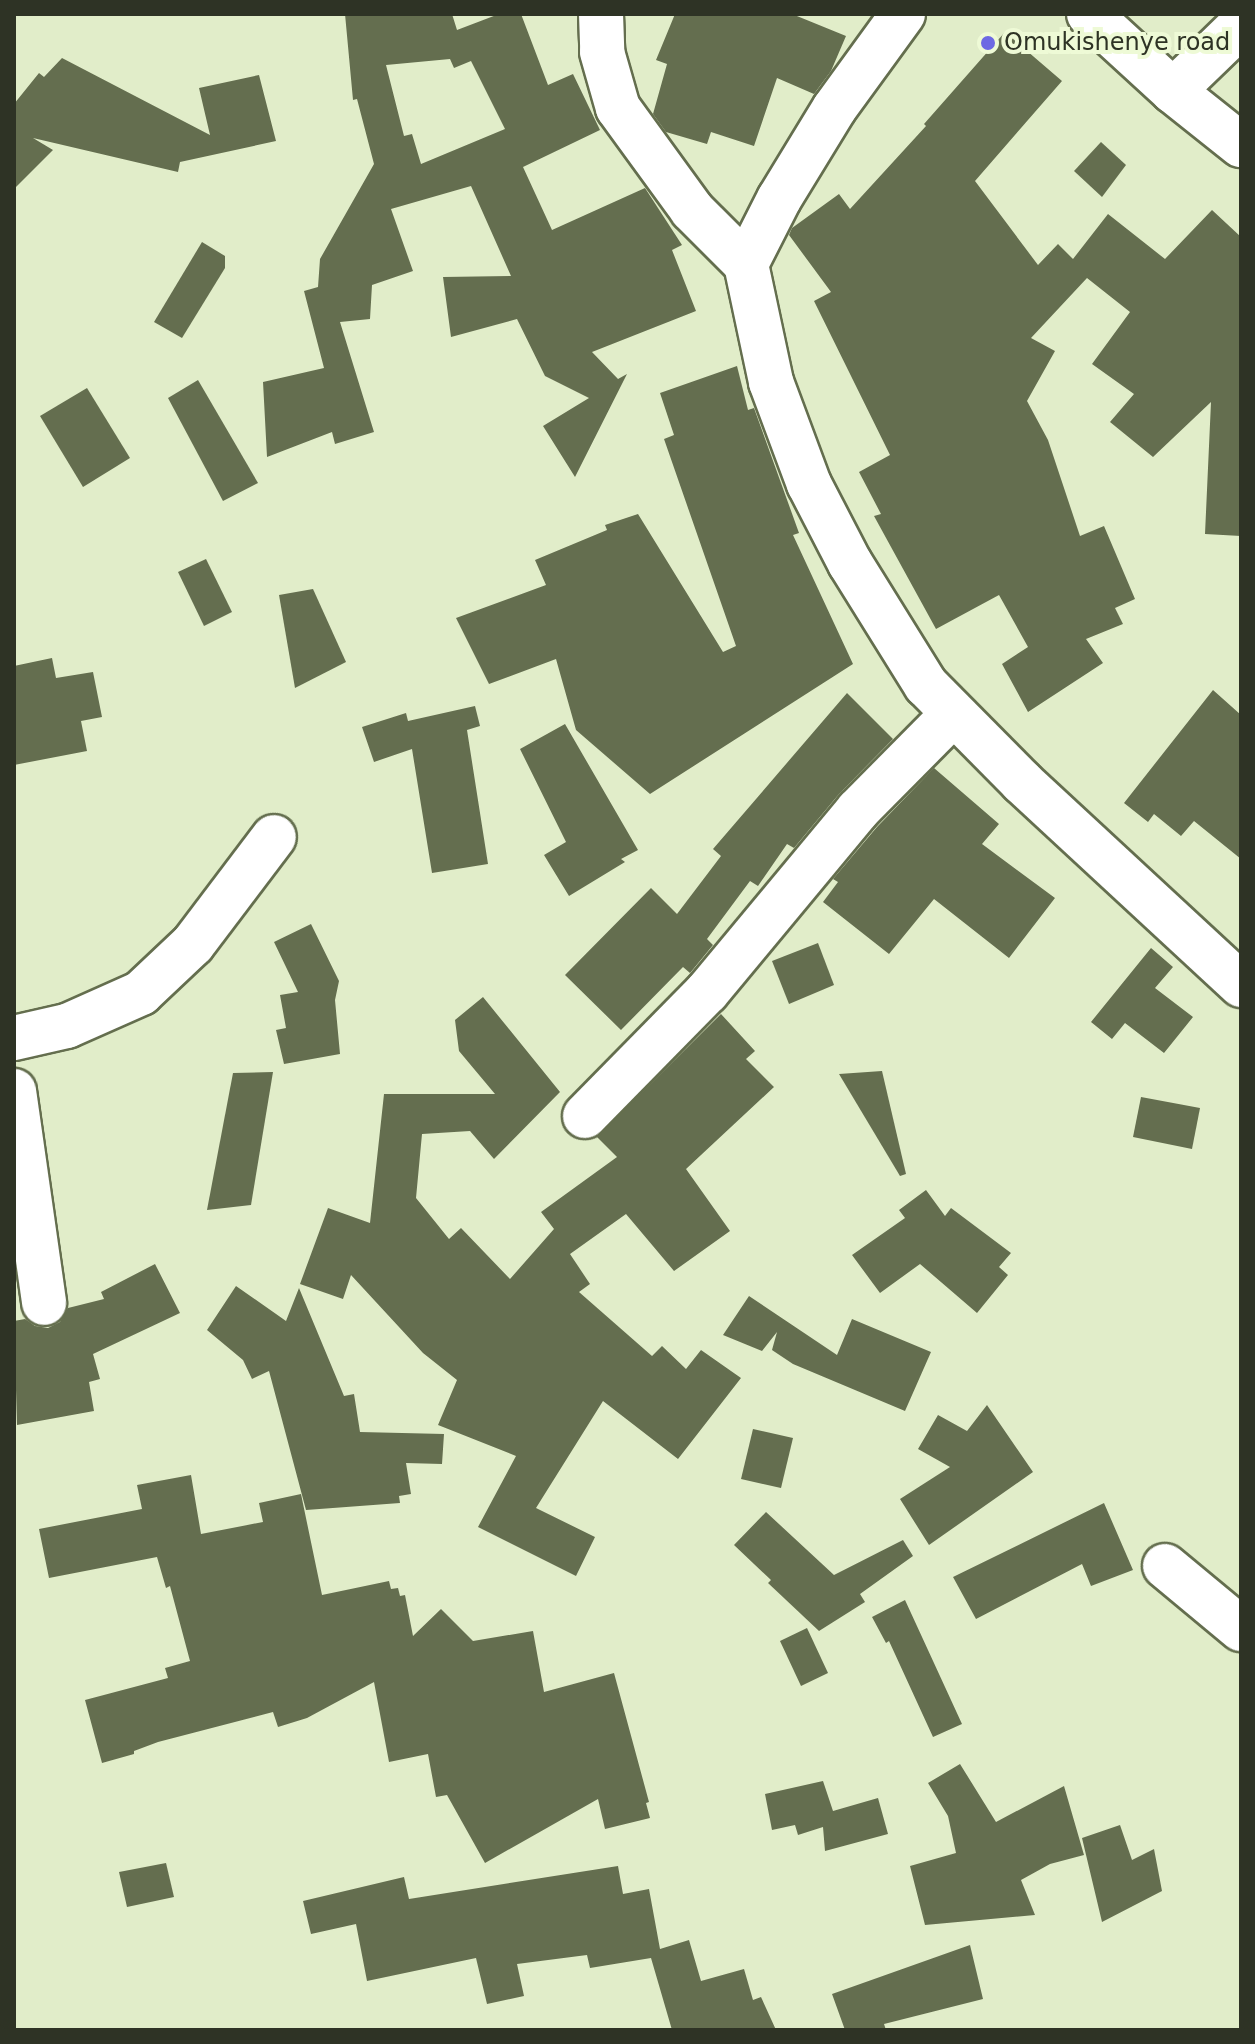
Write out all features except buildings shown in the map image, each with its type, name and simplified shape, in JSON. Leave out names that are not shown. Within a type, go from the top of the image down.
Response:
[{"type":"street","points":[[601,14],[602,52],[618,108],[692,210],[746,264],[771,382],[809,484],[850,563],[926,685],[1241,985]]},
{"type":"street","points":[[746,264],[779,199],[834,109],[903,14]]},
{"type":"street","points":[[1089,14],[1173,91],[1241,145]]},
{"type":"street","points":[[1173,91],[1241,25]]},
{"type":"street","points":[[585,1116],[707,992],[858,810],[953,714]]},
{"type":"street","points":[[14,1038],[67,1026],[141,993],[193,944],[274,837]]},
{"type":"street","points":[[14,1091],[44,1303]]},
{"type":"street","points":[[1165,1566],[1241,1629]]},
{"type":"place","name":"Omukishenye road","points":[[988,43]]}]
